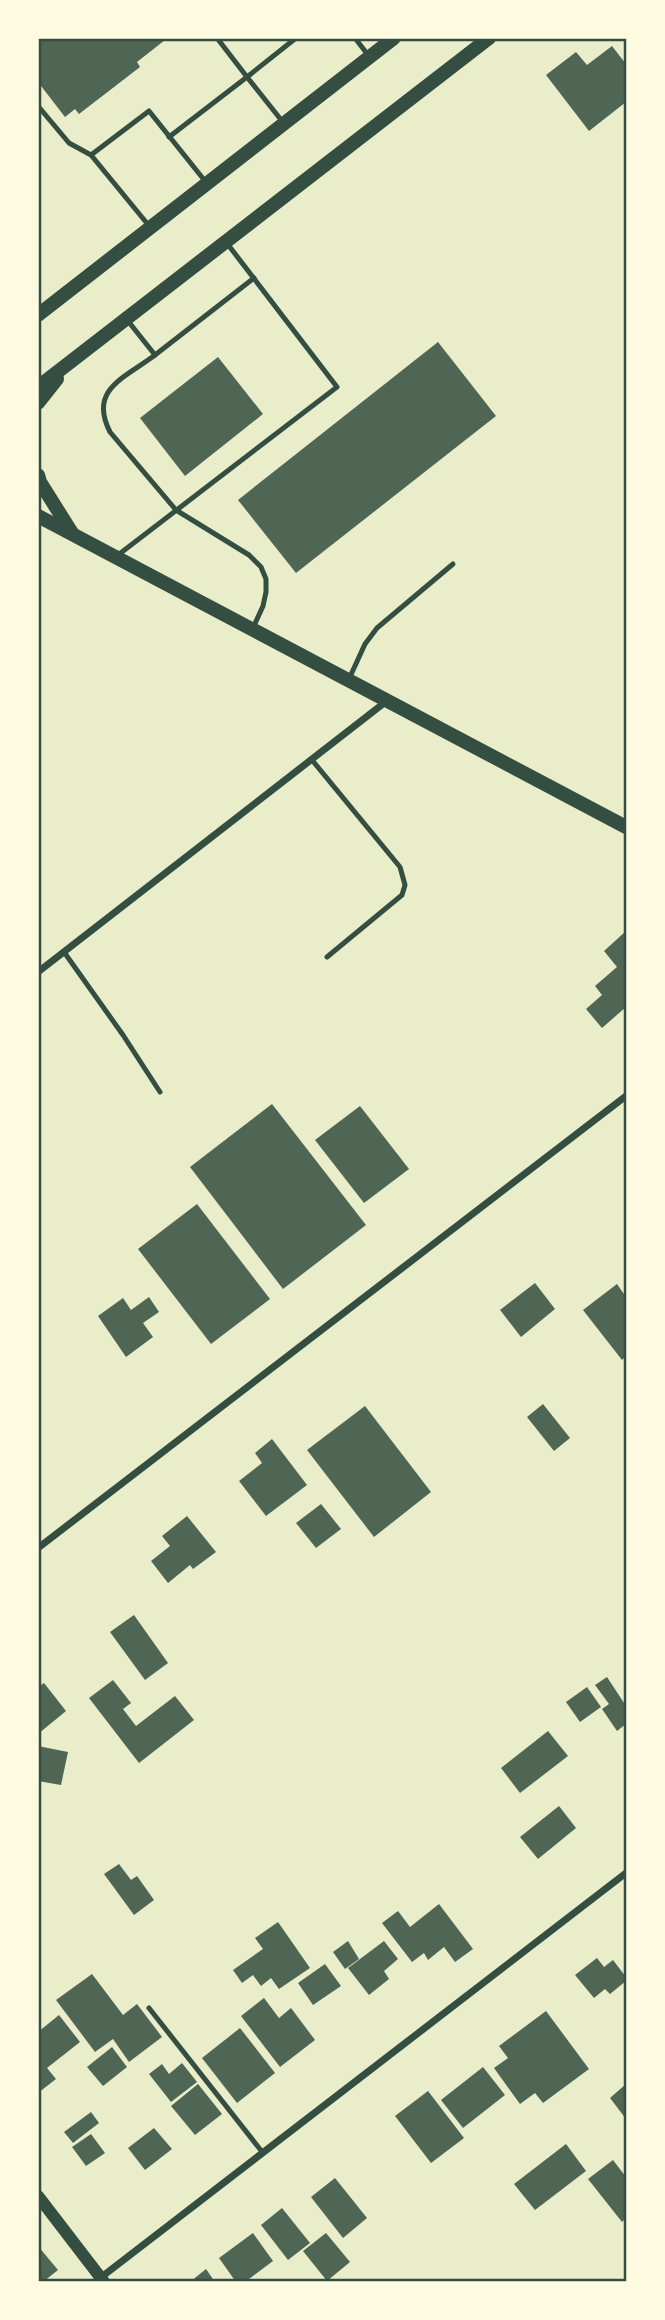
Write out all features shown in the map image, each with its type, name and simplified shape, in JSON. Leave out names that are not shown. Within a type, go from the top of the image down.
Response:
[{"type":"main road","points":[[39,312],[394,38]]},
{"type":"main road","points":[[38,387],[489,38]]},
{"type":"main road","points":[[38,403],[69,363]]},
{"type":"main road","points":[[38,475],[73,534]]},
{"type":"main road","points":[[38,516],[626,827]]},
{"type":"street","points":[[38,972],[388,699]]},
{"type":"street","points":[[38,1548],[626,1096]]},
{"type":"street","points":[[38,2196],[100,2280],[626,1873]]},
{"type":"lane","points":[[217,38],[284,124]]},
{"type":"lane","points":[[169,137],[296,38]]},
{"type":"lane","points":[[355,38],[370,57]]},
{"type":"lane","points":[[38,106],[69,143],[91,155],[150,227]]},
{"type":"lane","points":[[91,155],[149,111],[207,184]]},
{"type":"lane","points":[[116,557],[337,387],[226,242]]},
{"type":"lane","points":[[253,628],[267,592],[261,567],[249,555],[176,510],[110,432],[102,409],[109,390],[254,278]]},
{"type":"lane","points":[[126,319],[155,355]]},
{"type":"lane","points":[[349,679],[365,644],[377,628],[453,564]]},
{"type":"lane","points":[[312,760],[400,867],[405,885],[402,895],[327,957]]},
{"type":"lane","points":[[64,952],[160,1093]]},
{"type":"lane","points":[[149,2008],[263,2153]]},
{"type":"building","points":[[38,38],[165,40],[137,62],[140,67],[79,114],[75,109],[65,117],[38,82]]},
{"type":"building","points":[[612,46],[626,64],[626,102],[589,131],[546,75],[576,52],[587,65]]},
{"type":"building","points":[[438,342],[496,416],[296,573],[238,500]]},
{"type":"building","points":[[218,357],[263,414],[185,476],[140,418]]},
{"type":"building","points":[[626,931],[626,1007],[602,1028],[586,1009],[602,995],[595,986],[617,967],[604,951]]},
{"type":"building","points":[[272,1104],[366,1225],[283,1289],[190,1167]]},
{"type":"building","points":[[360,1106],[409,1169],[364,1203],[315,1140]]},
{"type":"building","points":[[197,1204],[270,1299],[211,1344],[138,1249]]},
{"type":"building","points":[[535,1283],[555,1309],[521,1337],[500,1310]]},
{"type":"building","points":[[617,1284],[626,1297],[626,1356],[622,1360],[583,1310]]},
{"type":"building","points":[[149,1297],[159,1312],[143,1323],[153,1337],[126,1357],[98,1316],[123,1298],[131,1310]]},
{"type":"building","points":[[543,1404],[570,1438],[554,1451],[527,1417]]},
{"type":"building","points":[[365,1406],[431,1492],[374,1537],[307,1450]]},
{"type":"building","points":[[272,1439],[307,1485],[266,1516],[239,1481],[262,1463],[255,1453]]},
{"type":"building","points":[[321,1504],[341,1529],[316,1548],[296,1523]]},
{"type":"building","points":[[187,1516],[216,1552],[193,1569],[190,1565],[168,1583],[151,1561],[170,1546],[162,1536]]},
{"type":"building","points":[[134,1615],[168,1663],[145,1680],[110,1632]]},
{"type":"building","points":[[607,1677],[626,1706],[626,1724],[617,1731],[602,1709],[609,1704],[595,1685]]},
{"type":"building","points":[[113,1680],[131,1703],[123,1709],[136,1726],[175,1696],[194,1720],[139,1763],[89,1698]]},
{"type":"building","points":[[44,1683],[66,1711],[38,1734],[38,1687]]},
{"type":"building","points":[[587,1687],[601,1707],[580,1722],[566,1702]]},
{"type":"building","points":[[548,1731],[568,1756],[520,1793],[501,1768]]},
{"type":"building","points":[[38,1746],[68,1752],[61,1785],[38,1781]]},
{"type":"building","points":[[559,1806],[576,1828],[538,1859],[520,1837]]},
{"type":"building","points":[[119,1864],[131,1880],[137,1876],[154,1900],[134,1915],[104,1874]]},
{"type":"building","points":[[439,1904],[473,1949],[455,1962],[444,1947],[428,1960],[424,1953],[412,1962],[382,1923],[398,1911],[410,1927]]},
{"type":"building","points":[[278,1922],[310,1968],[279,1989],[271,1978],[261,1986],[253,1975],[242,1983],[233,1970],[263,1949],[255,1938]]},
{"type":"building","points":[[348,1941],[359,1959],[345,1969],[333,1952]]},
{"type":"building","points":[[384,1941],[398,1959],[384,1971],[389,1979],[369,1995],[348,1968]]},
{"type":"building","points":[[597,1958],[604,1967],[613,1960],[626,1977],[626,1981],[610,1994],[605,1989],[594,1998],[575,1975]]},
{"type":"building","points":[[325,1964],[341,1986],[313,2005],[298,1983]]},
{"type":"building","points":[[92,1974],[123,2015],[137,2004],[162,2037],[129,2062],[113,2039],[95,2052],[56,2000]]},
{"type":"building","points":[[264,1998],[279,2018],[291,2008],[315,2040],[280,2067],[241,2016]]},
{"type":"building","points":[[546,2011],[589,2069],[543,2103],[535,2093],[520,2104],[494,2068],[508,2058],[499,2046]]},
{"type":"building","points":[[59,2015],[80,2042],[47,2068],[56,2079],[38,2093],[38,2032]]},
{"type":"building","points":[[240,2028],[275,2073],[237,2103],[202,2058]]},
{"type":"building","points":[[112,2047],[127,2067],[103,2086],[87,2067]]},
{"type":"building","points":[[182,2063],[197,2082],[171,2102],[149,2074],[162,2064],[169,2074]]},
{"type":"building","points":[[483,2067],[505,2095],[463,2128],[441,2100]]},
{"type":"building","points":[[198,2084],[222,2114],[195,2135],[171,2106]]},
{"type":"building","points":[[626,2084],[626,2119],[610,2098]]},
{"type":"building","points":[[428,2091],[464,2138],[431,2163],[395,2116]]},
{"type":"building","points":[[91,2112],[99,2123],[73,2143],[64,2132]]},
{"type":"building","points":[[154,2128],[172,2149],[145,2170],[128,2148]]},
{"type":"building","points":[[91,2134],[105,2153],[86,2166],[72,2147]]},
{"type":"building","points":[[566,2144],[586,2171],[535,2210],[514,2184]]},
{"type":"building","points":[[613,2160],[626,2177],[626,2218],[622,2222],[588,2179]]},
{"type":"building","points":[[335,2178],[367,2218],[343,2238],[311,2197]]},
{"type":"building","points":[[282,2208],[310,2243],[288,2260],[261,2225]]},
{"type":"building","points":[[253,2233],[273,2261],[245,2282],[236,2282],[219,2258]]},
{"type":"building","points":[[326,2233],[350,2262],[327,2281],[303,2251]]},
{"type":"building","points":[[38,2246],[58,2270],[43,2282],[38,2282]]},
{"type":"building","points":[[206,2269],[215,2282],[190,2282]]}]
